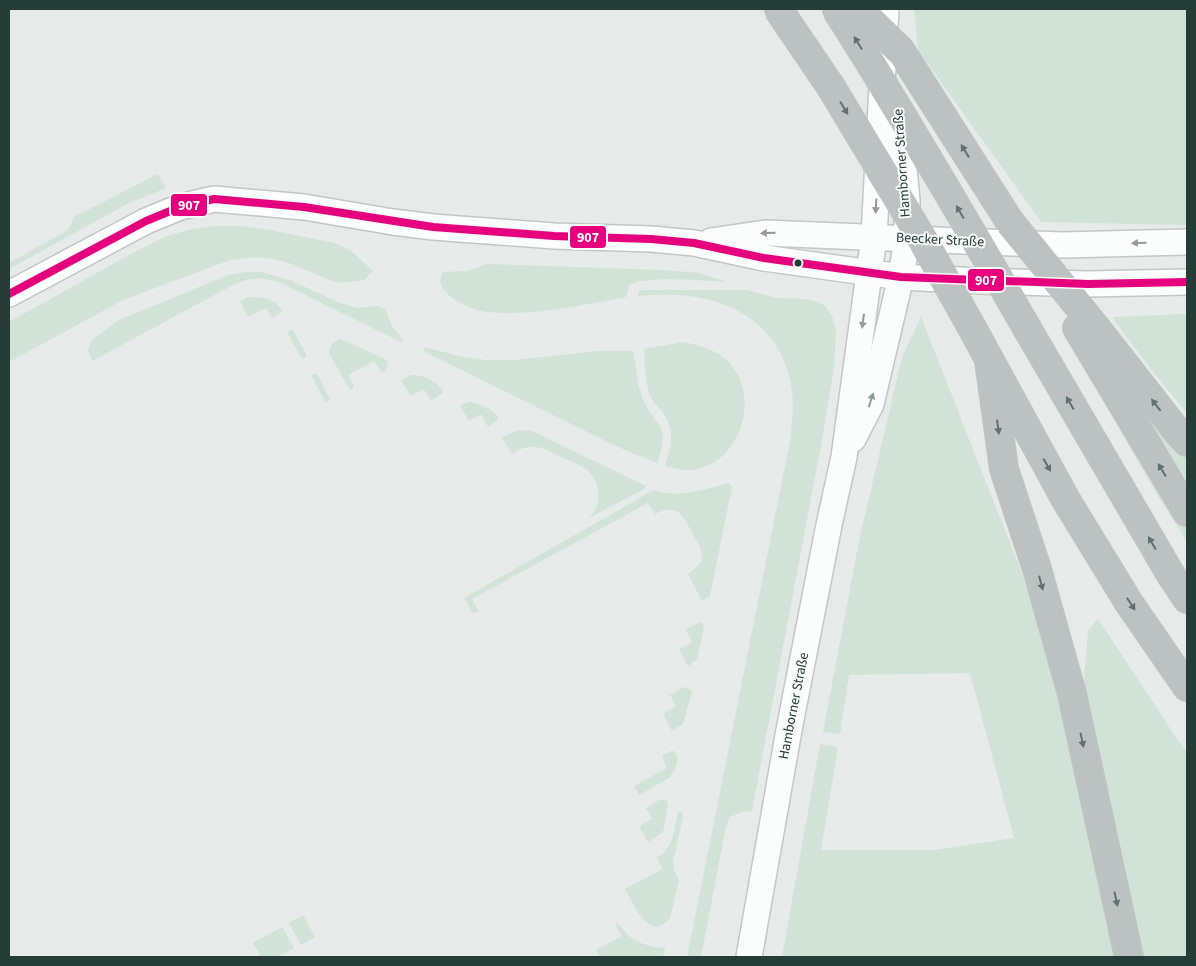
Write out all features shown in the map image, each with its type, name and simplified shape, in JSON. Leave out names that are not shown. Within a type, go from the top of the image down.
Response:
[{"type":"highway","points":[[778,9],[831,87],[920,235],[1066,500],[1129,603],[1187,687]]},
{"type":"highway","points":[[836,9],[916,139],[1171,575],[1187,599]]},
{"type":"highway","points":[[858,9],[901,51],[1010,222],[1087,329],[1187,442]]},
{"type":"highway","points":[[1087,329],[1187,512]]},
{"type":"highway","points":[[989,361],[1004,469],[1037,569],[1072,694],[1129,957]]},
{"type":"street","name":"Hamborner Straße","points":[[749,957],[789,730],[844,457],[874,237],[888,9]]},
{"type":"street","name":"Hamborner Straße","points":[[844,457],[871,404],[901,277],[907,238],[907,200],[888,9]]},
{"type":"street","name":"Beecker Straße","points":[[9,294],[146,221],[180,208],[214,200],[304,207],[433,227],[554,236],[651,239],[694,243],[764,258],[901,277],[1088,284],[1187,282]]},
{"type":"street","name":"Beecker Straße","points":[[694,243],[765,233],[1062,245],[1187,242]]},
{"type":"green space","points":[[914,9],[1187,9],[1187,225],[1041,222],[918,50]]},
{"type":"green space","points":[[158,174],[166,188],[129,203],[9,269],[9,263],[68,230],[74,217]]},
{"type":"green space","points":[[242,226],[270,230],[335,243],[350,250],[373,271],[364,280],[342,283],[274,259],[256,257],[230,260],[123,300],[9,362],[9,322],[167,236],[192,229]]},
{"type":"green space","points":[[487,264],[664,270],[699,273],[728,282],[677,279],[649,280],[629,285],[626,297],[554,310],[516,313],[476,310],[455,299],[442,288],[440,280],[443,272],[468,271]]},
{"type":"green space","points":[[262,272],[292,281],[340,303],[357,308],[378,306],[385,309],[393,328],[402,338],[403,343],[281,283],[256,278],[231,286],[92,361],[88,351],[91,341],[117,321],[228,275]]},
{"type":"green space","points":[[746,290],[778,298],[804,299],[818,302],[825,306],[832,316],[836,331],[834,367],[820,451],[752,811],[741,812],[730,817],[726,826],[701,957],[687,957],[790,441],[793,397],[785,364],[773,341],[757,324],[738,310],[715,301],[690,296],[638,296],[639,291]]},
{"type":"green space","points":[[249,297],[273,301],[280,307],[282,312],[272,318],[266,308],[248,317],[240,301]]},
{"type":"green space","points":[[1187,314],[1187,413],[1112,317]]},
{"type":"green space","points":[[921,317],[1019,566],[1039,623],[1068,732],[1117,957],[782,957],[820,744],[838,747],[821,850],[934,850],[1014,838],[970,673],[849,675],[840,734],[823,732],[859,541],[902,357]]},
{"type":"green space","points":[[293,330],[306,354],[306,357],[302,359],[287,332]]},
{"type":"green space","points":[[341,339],[385,359],[388,364],[386,370],[382,373],[374,361],[348,375],[354,387],[351,390],[329,353],[332,344]]},
{"type":"green space","points":[[684,342],[701,346],[717,353],[732,366],[741,382],[745,401],[743,420],[736,438],[725,453],[710,464],[691,470],[665,466],[671,444],[671,431],[666,418],[654,402],[648,388],[644,349]]},
{"type":"green space","points":[[425,347],[458,356],[486,360],[515,360],[599,351],[633,351],[642,397],[662,432],[663,440],[657,463],[620,448],[423,351]]},
{"type":"green space","points":[[317,374],[330,399],[326,403],[311,375]]},
{"type":"green space","points":[[411,375],[429,379],[441,388],[442,393],[431,401],[424,389],[411,396],[401,381]]},
{"type":"green space","points":[[468,402],[476,403],[489,409],[498,417],[498,420],[488,427],[481,414],[469,421],[460,406]]},
{"type":"green space","points":[[1143,408],[1165,436],[1187,459],[1187,481],[1140,410]]},
{"type":"green space","points":[[1120,421],[1187,526],[1187,542],[1116,423]]},
{"type":"green space","points":[[527,430],[646,486],[644,489],[589,518],[598,501],[598,487],[592,475],[582,466],[541,448],[528,447],[512,454],[502,438],[515,431]]},
{"type":"green space","points":[[729,483],[732,487],[710,596],[702,601],[688,574],[702,559],[697,541],[679,513],[669,510],[655,514],[648,503],[472,599],[479,612],[473,613],[464,598],[654,490],[673,494]]},
{"type":"green space","points":[[1098,619],[1187,752],[1187,957],[1139,957],[1083,693],[1088,631]]},
{"type":"green space","points":[[700,622],[704,627],[697,659],[688,666],[679,649],[692,642],[686,629]]},
{"type":"green space","points":[[684,687],[692,692],[683,724],[672,731],[663,714],[676,706],[670,695]]},
{"type":"green space","points":[[674,751],[678,757],[675,770],[669,778],[639,795],[634,786],[667,768],[662,756]]},
{"type":"green space","points":[[661,799],[667,801],[668,805],[663,832],[648,842],[639,826],[652,819],[646,808]]},
{"type":"green space","points":[[678,811],[682,812],[683,816],[673,862],[675,873],[679,880],[670,918],[663,925],[656,926],[649,924],[643,919],[625,889],[663,869],[657,858],[670,843]]},
{"type":"green space","points":[[303,915],[315,937],[301,945],[289,923]]},
{"type":"green space","points":[[617,924],[628,935],[639,942],[665,948],[663,957],[600,957],[596,950],[622,936],[615,925]]},
{"type":"green space","points":[[282,927],[294,948],[278,957],[261,957],[253,943]]},
{"type":"transit line","name":"907","points":[[9,294],[146,221],[180,207],[214,199],[304,207],[433,227],[554,236],[651,239],[694,243],[764,258],[901,277],[1088,284],[1187,282]]}]
